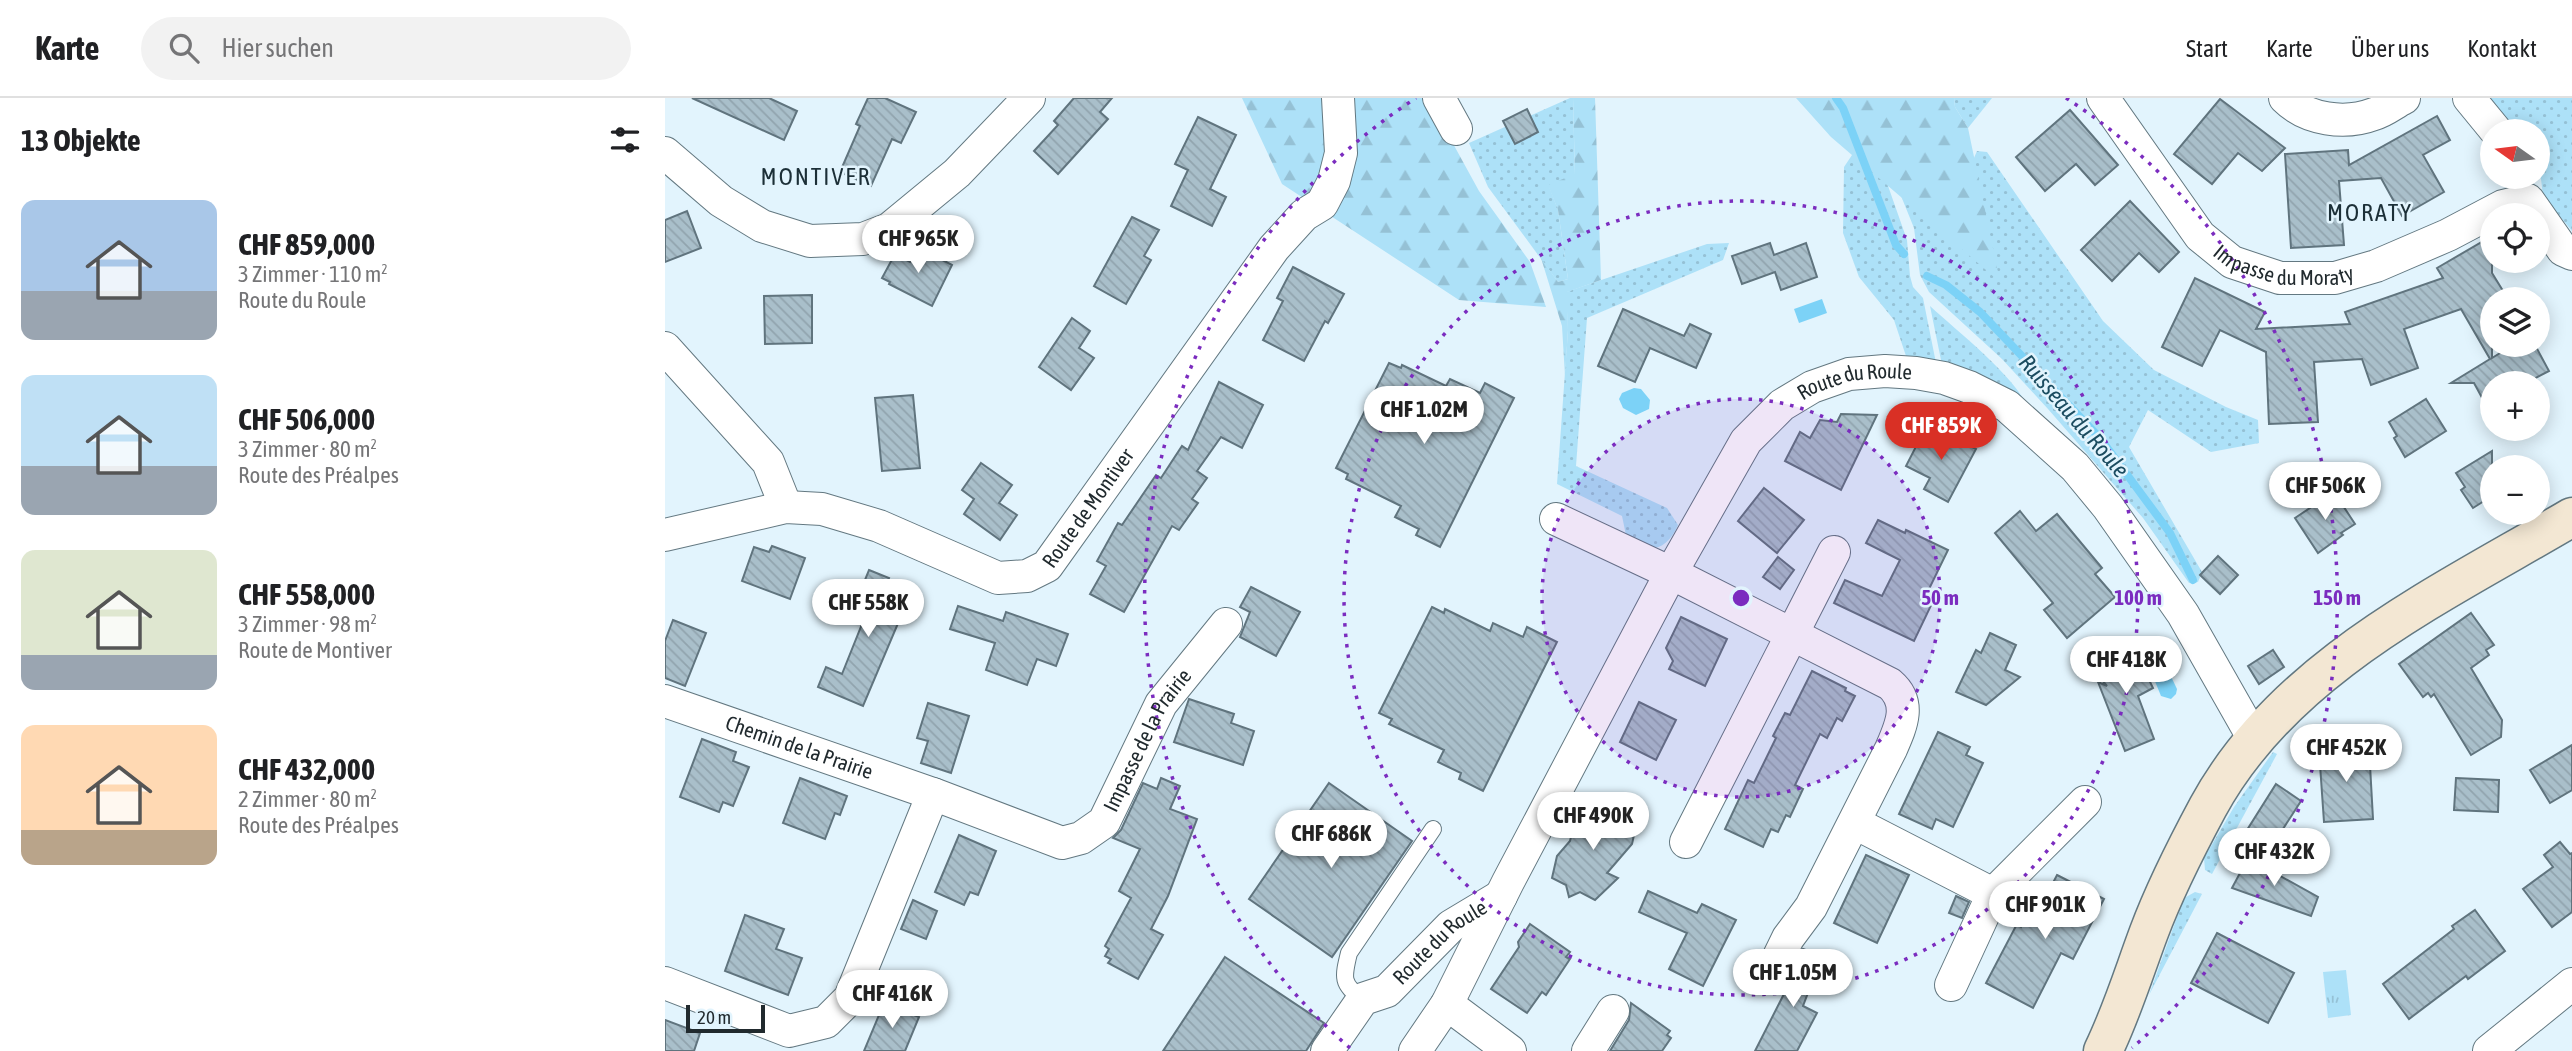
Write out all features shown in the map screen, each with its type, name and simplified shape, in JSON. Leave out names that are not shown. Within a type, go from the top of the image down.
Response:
[{"type":"main road","points":[[2103,1051],[2122,1011],[2172,877],[2209,804],[2254,739],[2296,696],[2393,621],[2572,517]]},
{"type":"street","points":[[665,153],[721,201],[762,226],[810,241],[863,239],[889,229],[957,173],[1029,98]]},
{"type":"street","name":"Route de Montiver","points":[[665,535],[786,507],[822,509],[879,526],[998,578],[1027,576],[1047,566],[1274,248],[1304,215],[1322,204],[1334,181],[1341,153],[1338,98]]},
{"type":"street","points":[[1439,98],[1456,129]]},
{"type":"street","name":"Impasse du Moraty","points":[[2103,98],[2200,236],[2232,262],[2280,278],[2335,278],[2376,266],[2448,235],[2503,206],[2527,189],[2563,250],[2572,254]]},
{"type":"street","points":[[2285,98],[2291,105],[2329,121],[2373,115],[2404,98]]},
{"type":"street","points":[[2469,98],[2486,119]]},
{"type":"street","points":[[665,348],[768,462],[786,507]]},
{"type":"street","name":"Route du Roule","points":[[1415,1051],[1447,1004],[1671,573],[1746,441],[1782,405],[1812,387],[1849,374],[1885,370],[1944,378],[2007,406],[2075,467],[2108,507],[2183,614],[2254,739]]},
{"type":"street","points":[[1556,519],[1671,573],[1890,684],[1900,693],[1903,706],[1901,726],[1811,907],[1788,938],[1769,977]]},
{"type":"street","points":[[1686,842],[1834,552]]},
{"type":"street","name":"Impasse de la Prairie","points":[[1062,844],[1081,838],[1104,822],[1161,704],[1226,624]]},
{"type":"street","name":"Chemin de la Prairie","points":[[665,701],[933,794],[1062,844]]},
{"type":"street","points":[[665,983],[789,1031],[826,1022],[851,998],[933,794]]},
{"type":"street","points":[[1951,985],[1993,894],[2085,802]]},
{"type":"street","points":[[1855,823],[1993,894]]},
{"type":"street","name":"Route du Roule","points":[[1327,1051],[1363,999],[1387,991],[1451,926],[1501,896]]},
{"type":"street","points":[[2489,1051],[2572,984]]},
{"type":"street","points":[[1447,1004],[1510,1051]]},
{"type":"street","points":[[1588,1051],[1613,1011]]},
{"type":"lane","points":[[1363,999],[1349,990],[1344,975],[1349,953],[1433,829]]},
{"type":"green space","points":[[1242,98],[1428,98],[1479,191],[1530,262],[1546,307],[1459,300],[1282,184]]},
{"type":"green space","points":[[1573,98],[1575,175],[1549,186],[1558,210],[1568,279],[1558,282],[1488,187],[1469,143]]},
{"type":"green space","points":[[1573,98],[1595,98],[1601,280],[1567,292],[1565,376],[1562,326],[1541,258],[1558,282],[1568,279],[1558,210],[1548,185],[1575,174]]},
{"type":"green space","points":[[1796,98],[1954,98],[1955,107],[1968,128],[2000,282],[1831,137]]},
{"type":"green space","points":[[1954,98],[1992,98],[1968,128],[1955,107]]},
{"type":"green space","points":[[2482,98],[2572,98],[2572,231],[2543,196],[2542,189],[2550,189],[2550,119],[2497,119]]},
{"type":"green space","points":[[1862,140],[1873,143],[1907,240],[1910,276],[1913,287],[1923,298],[1936,363],[1907,359],[1894,320],[1859,277],[1843,233],[1844,167]]},
{"type":"green space","points":[[1977,151],[1987,152],[2103,321],[2154,370],[2226,407],[2258,420],[2259,443],[2211,452],[2148,410],[2129,447],[2202,572],[2198,582],[2189,583],[2143,518],[2048,409],[2002,359],[1929,292],[1920,275],[1914,228],[1897,186],[1970,167]]},
{"type":"green space","points":[[1729,243],[1723,260],[1587,318],[1576,466],[1667,508],[1678,525],[1674,533],[1657,548],[1643,548],[1627,540],[1622,516],[1557,484],[1568,330],[1566,292],[1707,244]]},
{"type":"green space","points":[[1930,306],[1999,369],[2028,408],[1942,365]]},
{"type":"green space","points":[[2273,752],[2277,754],[2212,874],[2205,870],[2204,858],[2234,807]]},
{"type":"green space","points":[[2195,892],[2202,894],[2149,995],[2182,903]]},
{"type":"green space","points":[[2346,970],[2351,1015],[2328,1018],[2323,972]]},
{"type":"shaded area","points":[[1822,299],[1827,313],[1799,323],[1794,309]]},
{"type":"shaded area","points":[[1634,388],[1641,389],[1650,400],[1649,409],[1636,415],[1623,408],[1619,399],[1622,393]]},
{"type":"shaded area","points":[[2157,665],[2167,668],[2177,689],[2171,699],[2161,696],[2152,674]]},
{"type":"building","points":[[692,98],[769,98],[797,111],[784,140]]},
{"type":"building","points":[[868,98],[885,98],[916,112],[901,143],[892,139],[871,186],[840,172],[860,126],[856,124]]},
{"type":"building","points":[[1074,98],[1112,98],[1100,112],[1108,119],[1058,174],[1034,151],[1058,125],[1054,121]]},
{"type":"building","points":[[2220,99],[2285,148],[2262,171],[2238,153],[2212,184],[2174,154]]},
{"type":"building","points":[[1527,109],[1538,132],[1515,144],[1503,121]]},
{"type":"building","points":[[2070,110],[2118,165],[2095,185],[2076,164],[2045,191],[2016,157]]},
{"type":"building","points":[[2437,116],[2450,140],[2423,155],[2444,192],[2402,216],[2381,178],[2339,181],[2344,245],[2291,248],[2285,154],[2348,150],[2349,165]]},
{"type":"building","points":[[1198,117],[1236,135],[1210,189],[1226,197],[1212,226],[1171,206],[1188,170],[1175,164]]},
{"type":"building","points":[[2130,201],[2179,252],[2159,272],[2139,253],[2112,281],[2081,250]]},
{"type":"building","points":[[687,211],[701,248],[665,262],[665,220]]},
{"type":"building","points":[[1132,217],[1159,230],[1144,256],[1151,260],[1126,304],[1094,286]]},
{"type":"building","points":[[1770,243],[1774,255],[1806,243],[1817,277],[1781,290],[1775,272],[1742,284],[1732,256]]},
{"type":"building","points":[[2480,243],[2480,273],[2492,273],[2501,287],[2480,287],[2480,342],[2461,309],[2404,329],[2418,368],[2371,385],[2362,359],[2314,362],[2318,422],[2269,424],[2266,352],[2220,330],[2202,366],[2162,347],[2195,278],[2265,312],[2256,329],[2350,324],[2345,312],[2443,278],[2437,268]]},
{"type":"building","points":[[918,247],[952,265],[932,306],[882,278],[895,254],[910,262]]},
{"type":"building","points":[[1293,267],[1344,294],[1328,323],[1325,321],[1304,361],[1263,340],[1283,301],[1277,298]]},
{"type":"building","points":[[812,295],[812,343],[765,344],[764,296]]},
{"type":"building","points":[[1623,309],[1684,336],[1690,324],[1711,334],[1696,368],[1650,348],[1635,382],[1598,366]]},
{"type":"building","points":[[1072,318],[1090,331],[1079,348],[1094,358],[1071,390],[1039,367]]},
{"type":"building","points":[[2489,357],[2541,357],[2549,371],[2480,371],[2480,394],[2474,383],[2451,383],[2490,359]]},
{"type":"building","points":[[1389,363],[1401,368],[1402,365],[1446,386],[1450,379],[1480,393],[1485,383],[1514,398],[1440,547],[1416,535],[1419,529],[1395,517],[1401,506],[1346,479],[1348,474],[1336,468]]},
{"type":"building","points":[[1219,382],[1263,405],[1242,448],[1221,437],[1197,471],[1207,478],[1192,499],[1198,503],[1179,530],[1172,526],[1124,612],[1090,594],[1106,566],[1097,561],[1118,523],[1122,525],[1156,475],[1161,478],[1182,446],[1188,450]]},
{"type":"building","points":[[913,395],[920,468],[882,471],[875,398]]},
{"type":"building","points":[[2426,399],[2446,431],[2405,457],[2394,438],[2397,436],[2389,422]]},
{"type":"building","points":[[1841,414],[1877,415],[1841,490],[1785,461],[1800,432],[1810,438],[1820,420],[1837,422]]},
{"type":"building","points":[[1927,425],[1976,449],[1948,502],[1924,489],[1930,478],[1906,466]]},
{"type":"building","points":[[2480,458],[2480,504],[2473,508],[2461,490],[2465,487],[2456,473]]},
{"type":"building","points":[[981,463],[1012,485],[999,503],[1017,515],[1000,540],[964,514],[974,499],[962,490]]},
{"type":"building","points":[[1764,488],[1804,520],[1777,553],[1738,521]]},
{"type":"building","points":[[2334,492],[2355,524],[2318,553],[2295,518]]},
{"type":"building","points":[[2020,511],[2036,531],[2057,514],[2102,568],[2095,574],[2115,597],[2067,638],[2044,610],[2053,603],[1995,533]]},
{"type":"building","points":[[1878,520],[1948,550],[1928,591],[1936,595],[1914,641],[1834,603],[1845,580],[1882,596],[1900,560],[1866,543]]},
{"type":"building","points":[[772,546],[805,558],[790,599],[742,581],[754,547],[769,552]]},
{"type":"building","points":[[2218,556],[2238,575],[2220,594],[2200,575]]},
{"type":"building","points":[[1778,557],[1794,570],[1780,589],[1763,577]]},
{"type":"building","points":[[869,570],[889,578],[886,585],[910,595],[863,706],[818,687],[826,667],[842,674],[862,624],[853,620],[862,598],[858,597]]},
{"type":"building","points":[[1251,587],[1300,612],[1276,656],[1240,637],[1250,612],[1240,607]]},
{"type":"building","points":[[958,606],[1003,621],[1006,612],[1068,634],[1056,666],[1037,659],[1027,685],[986,670],[995,643],[950,629]]},
{"type":"building","points":[[1432,607],[1444,613],[1445,609],[1490,631],[1493,623],[1523,637],[1527,627],[1557,642],[1483,791],[1459,779],[1461,773],[1438,762],[1444,750],[1389,724],[1392,719],[1379,713]]},
{"type":"building","points":[[2471,613],[2494,645],[2486,650],[2489,655],[2471,668],[2502,720],[2501,737],[2471,755],[2434,694],[2431,697],[2428,693],[2423,697],[2399,664]]},
{"type":"building","points":[[1681,617],[1727,639],[1705,686],[1669,669],[1673,661],[1666,648]]},
{"type":"building","points":[[673,620],[706,633],[685,686],[665,678],[665,641]]},
{"type":"building","points":[[1990,633],[2016,645],[2005,670],[2020,677],[1986,705],[1956,692],[1976,650],[1981,653]]},
{"type":"building","points":[[2133,647],[2153,688],[2138,696],[2154,739],[2125,751],[2098,682],[2107,686],[2090,666]]},
{"type":"building","points":[[2273,650],[2284,667],[2259,684],[2248,666]]},
{"type":"building","points":[[1812,671],[1846,688],[1845,691],[1855,696],[1842,721],[1837,718],[1827,738],[1820,734],[1795,785],[1803,789],[1790,817],[1786,815],[1778,832],[1771,829],[1763,847],[1725,829],[1748,780],[1754,783],[1776,738],[1773,736],[1785,713],[1790,715]]},
{"type":"building","points":[[1189,699],[1234,714],[1231,723],[1254,731],[1243,765],[1174,742]]},
{"type":"building","points":[[1639,702],[1676,720],[1656,760],[1620,742]]},
{"type":"building","points":[[928,703],[969,716],[951,773],[921,763],[928,741],[917,738]]},
{"type":"building","points":[[1938,732],[1970,747],[1966,755],[1983,763],[1953,827],[1936,819],[1932,829],[1899,814]]},
{"type":"building","points":[[702,739],[736,752],[733,761],[749,767],[733,806],[723,802],[719,812],[680,797]]},
{"type":"building","points":[[2572,745],[2572,790],[2550,803],[2530,770]]},
{"type":"building","points":[[2369,747],[2373,819],[2324,822],[2319,750]]},
{"type":"building","points":[[800,778],[847,796],[840,815],[835,813],[825,839],[783,823]]},
{"type":"building","points":[[1161,778],[1180,786],[1170,809],[1197,819],[1168,896],[1151,929],[1163,935],[1138,979],[1108,963],[1111,959],[1105,956],[1109,949],[1105,946],[1131,898],[1119,891],[1140,849],[1113,838],[1121,830],[1143,783],[1157,789]]},
{"type":"building","points":[[2456,778],[2499,780],[2498,812],[2454,810]]},
{"type":"building","points":[[1329,783],[1412,841],[1332,957],[1249,899]]},
{"type":"building","points":[[2276,784],[2301,801],[2272,846],[2247,830]]},
{"type":"building","points":[[1589,804],[1636,826],[1632,844],[1607,873],[1618,878],[1595,900],[1580,892],[1569,897],[1566,885],[1552,878],[1557,856],[1570,841],[1576,817]]},
{"type":"building","points":[[959,835],[996,851],[978,895],[970,892],[964,905],[935,892]]},
{"type":"building","points":[[2560,842],[2572,853],[2572,912],[2552,927],[2523,889],[2553,867],[2544,855]]},
{"type":"building","points":[[1866,855],[1909,875],[1877,943],[1834,923]]},
{"type":"building","points":[[2248,858],[2318,897],[2311,916],[2232,888]]},
{"type":"building","points":[[2057,875],[2104,899],[2073,959],[2061,953],[2033,1008],[1986,983],[2017,924],[2021,927],[2033,904],[2040,908]]},
{"type":"building","points":[[1648,891],[1697,913],[1702,904],[1736,920],[1703,986],[1669,969],[1687,933],[1639,912]]},
{"type":"building","points":[[1956,896],[1969,902],[1962,918],[1949,913]]},
{"type":"building","points":[[913,900],[937,911],[926,939],[901,929]]},
{"type":"building","points":[[2475,910],[2505,951],[2468,979],[2466,976],[2409,1019],[2383,984]]},
{"type":"building","points":[[745,915],[784,929],[776,949],[802,958],[788,995],[725,971]]},
{"type":"building","points":[[1530,924],[1570,952],[1566,957],[1570,959],[1546,995],[1542,992],[1527,1013],[1491,989],[1519,947],[1518,942]]},
{"type":"building","points":[[2217,933],[2294,973],[2268,1023],[2191,983]]},
{"type":"building","points":[[1803,949],[1822,956],[1803,1006],[1817,1013],[1797,1051],[1755,1051],[1788,986]]},
{"type":"building","points":[[1225,957],[1324,1023],[1306,1051],[1163,1051]]},
{"type":"building","points":[[884,1003],[919,1017],[905,1051],[864,1051]]},
{"type":"building","points":[[1631,1003],[1670,1031],[1667,1035],[1671,1038],[1662,1051],[1610,1051],[1629,1020]]},
{"type":"building","points":[[665,1020],[700,1033],[694,1051],[665,1051]]},
{"type":"waterway","name":"Ruisseau du Roule","points":[[1836,98],[1843,108],[1896,245],[1904,254]]},
{"type":"waterway","name":"Ruisseau du Roule","points":[[1927,276],[1946,285],[1980,312],[2100,438],[2170,533],[2193,580]]},
{"type":"district","name":"MONTIVER","points":[[816,177]]},
{"type":"district","name":"MORATY","points":[[2370,213]]}]
